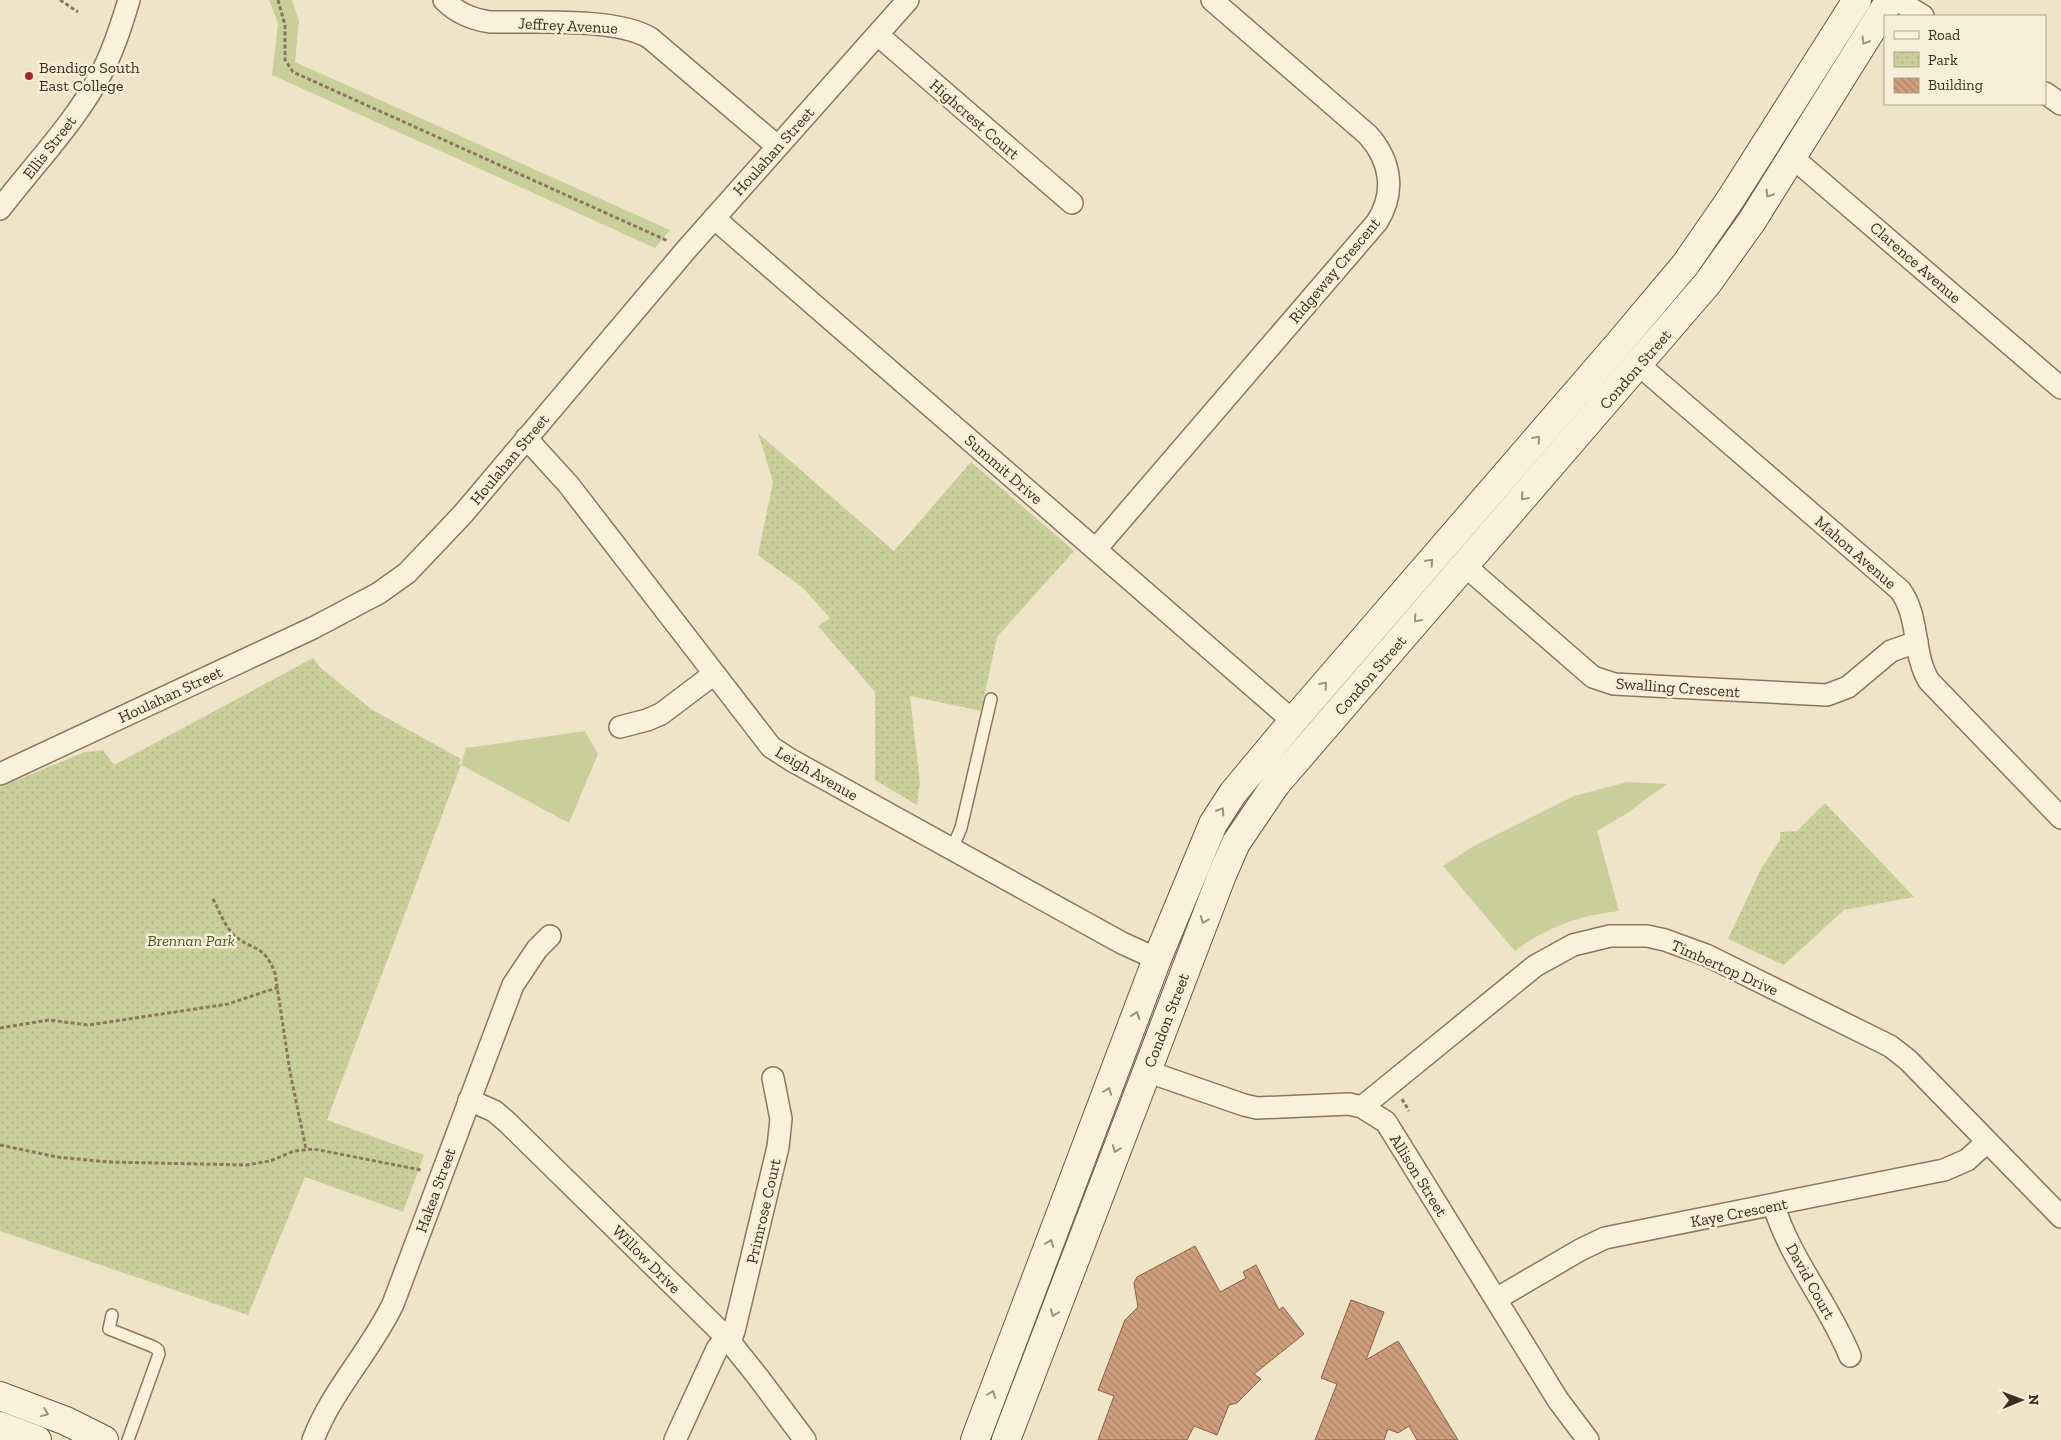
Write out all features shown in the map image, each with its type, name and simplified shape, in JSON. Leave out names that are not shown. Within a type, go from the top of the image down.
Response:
[{"type":"main road","name":"Condon Street","points":[[975,1440],[1157,959],[1213,824],[1233,793],[1293,721],[1685,265],[1730,200],[1857,0]]},
{"type":"main road","name":"Condon Street","points":[[1006,1440],[1146,1071],[1236,843],[1276,784],[1639,365],[1730,253],[1890,0]]},
{"type":"main road","name":"Clarence Avenue","points":[[1767,141],[1792,157]]},
{"type":"main road","name":"Mahon Avenue","points":[[1616,347],[1639,365]]},
{"type":"main road","points":[[1119,1061],[1146,1071]]},
{"type":"main road","points":[[0,1396],[66,1421],[104,1440]]},
{"type":"main road","points":[[0,1426],[37,1440]]},
{"type":"street","name":"Ellis Street","points":[[0,209],[68,125],[88,96],[115,46],[129,0]]},
{"type":"street","name":"Jeffrey Avenue","points":[[444,0],[452,8],[471,19],[490,22],[610,25],[638,32],[777,146]]},
{"type":"street","name":"Houlahan Street","points":[[0,774],[261,652],[379,593],[407,573],[427,553],[686,250],[908,0]]},
{"type":"street","name":"Ridgeway Crescent","points":[[1096,549],[1377,222],[1387,201],[1389,186],[1386,162],[1374,142],[1212,0]]},
{"type":"street","points":[[1897,0],[1921,15]]},
{"type":"street","name":"Highcrest Court","points":[[878,34],[1072,203]]},
{"type":"street","points":[[2046,95],[2061,104]]},
{"type":"street","name":"Clarence Avenue","points":[[1792,157],[2061,388]]},
{"type":"street","name":"Summit Drive","points":[[714,218],[1293,721]]},
{"type":"street","name":"Mahon Avenue","points":[[1639,365],[1900,590],[1911,609],[1924,673],[1936,690],[2061,818]]},
{"type":"street","name":"Leigh Avenue","points":[[526,438],[568,484],[760,734],[782,755],[1122,943],[1157,959]]},
{"type":"street","name":"Swalling Crescent","points":[[1464,565],[1593,677],[1614,684],[1827,695],[1848,687],[1891,651],[1917,642]]},
{"type":"street","points":[[620,727],[661,714],[714,674]]},
{"type":"street","name":"Hakea Street","points":[[313,1440],[326,1410],[383,1324],[513,985],[524,966],[550,936]]},
{"type":"street","name":"Timbertop Drive","points":[[1362,1107],[1514,983],[1554,954],[1591,939],[1610,936],[1648,936],[1706,955],[1885,1043],[1908,1060],[2061,1217]]},
{"type":"street","name":"Allison Street","points":[[1146,1071],[1232,1102],[1257,1108],[1336,1103],[1362,1107],[1386,1122],[1558,1400],[1588,1440]]},
{"type":"street","name":"Primrose Court","points":[[675,1440],[717,1349],[728,1340],[734,1331],[779,1140],[781,1120],[773,1078]]},
{"type":"street","name":"Willow Drive","points":[[469,1100],[494,1111],[507,1122],[728,1340],[804,1440]]},
{"type":"street","name":"Kaye Crescent","points":[[1496,1300],[1580,1250],[1605,1238],[1774,1206],[1944,1170],[1967,1160],[1987,1142]]},
{"type":"street","name":"David Court","points":[[1774,1206],[1783,1232],[1837,1327],[1850,1356]]},
{"type":"lane","points":[[952,849],[961,828],[991,698]]},
{"type":"lane","points":[[112,1316],[110,1328],[154,1347],[158,1350],[159,1354],[128,1440]]},
{"type":"path","points":[[60,0],[78,12]]},
{"type":"path","points":[[278,0],[285,25],[285,60],[294,72],[686,250]]},
{"type":"path","points":[[213,899],[232,934],[263,951],[270,960],[279,987],[290,1072],[306,1149]]},
{"type":"path","points":[[0,1028],[49,1020],[88,1025],[102,1023],[228,1004],[279,987]]},
{"type":"path","points":[[0,1145],[57,1157],[108,1162],[246,1165],[270,1161],[306,1149],[421,1170]]},
{"type":"green space","points":[[269,0],[292,0],[299,21],[295,62],[670,230],[655,248],[272,75],[278,24]]},
{"type":"green space","points":[[758,433],[894,551],[971,462],[1074,551],[997,637],[981,711],[910,696],[920,783],[917,805],[875,780],[875,692],[818,626],[830,618],[803,588],[758,555],[773,482]]},
{"type":"green space","name":"Brennan Park","points":[[313,658],[320,667],[371,709],[461,759],[459,764],[461,765],[327,1120],[424,1155],[403,1212],[305,1177],[248,1315],[0,1231],[0,787],[85,752],[103,750],[114,765]]},
{"type":"green space","points":[[585,731],[598,754],[569,823],[461,765],[466,748]]},
{"type":"green space","points":[[1627,782],[1667,784],[1626,814],[1597,831],[1619,911],[1577,919],[1564,924],[1539,935],[1515,951],[1443,866],[1472,847],[1574,796]]},
{"type":"green space","points":[[1825,803],[1914,897],[1844,910],[1784,965],[1728,939],[1761,869],[1780,840],[1780,832],[1797,831]]},
{"type":"building","points":[[1195,1246],[1220,1292],[1246,1278],[1243,1272],[1256,1265],[1279,1310],[1283,1307],[1304,1334],[1254,1374],[1261,1379],[1237,1403],[1229,1405],[1217,1435],[1194,1426],[1187,1440],[1098,1440],[1114,1396],[1098,1390],[1125,1320],[1138,1307],[1134,1283],[1137,1277]]},
{"type":"building","points":[[1351,1300],[1384,1312],[1366,1360],[1398,1341],[1458,1440],[1417,1440],[1409,1426],[1398,1433],[1388,1429],[1384,1440],[1315,1440],[1337,1384],[1321,1378]]},
{"type":"place","name":"Bendigo South East College","points":[[29,76]]}]
